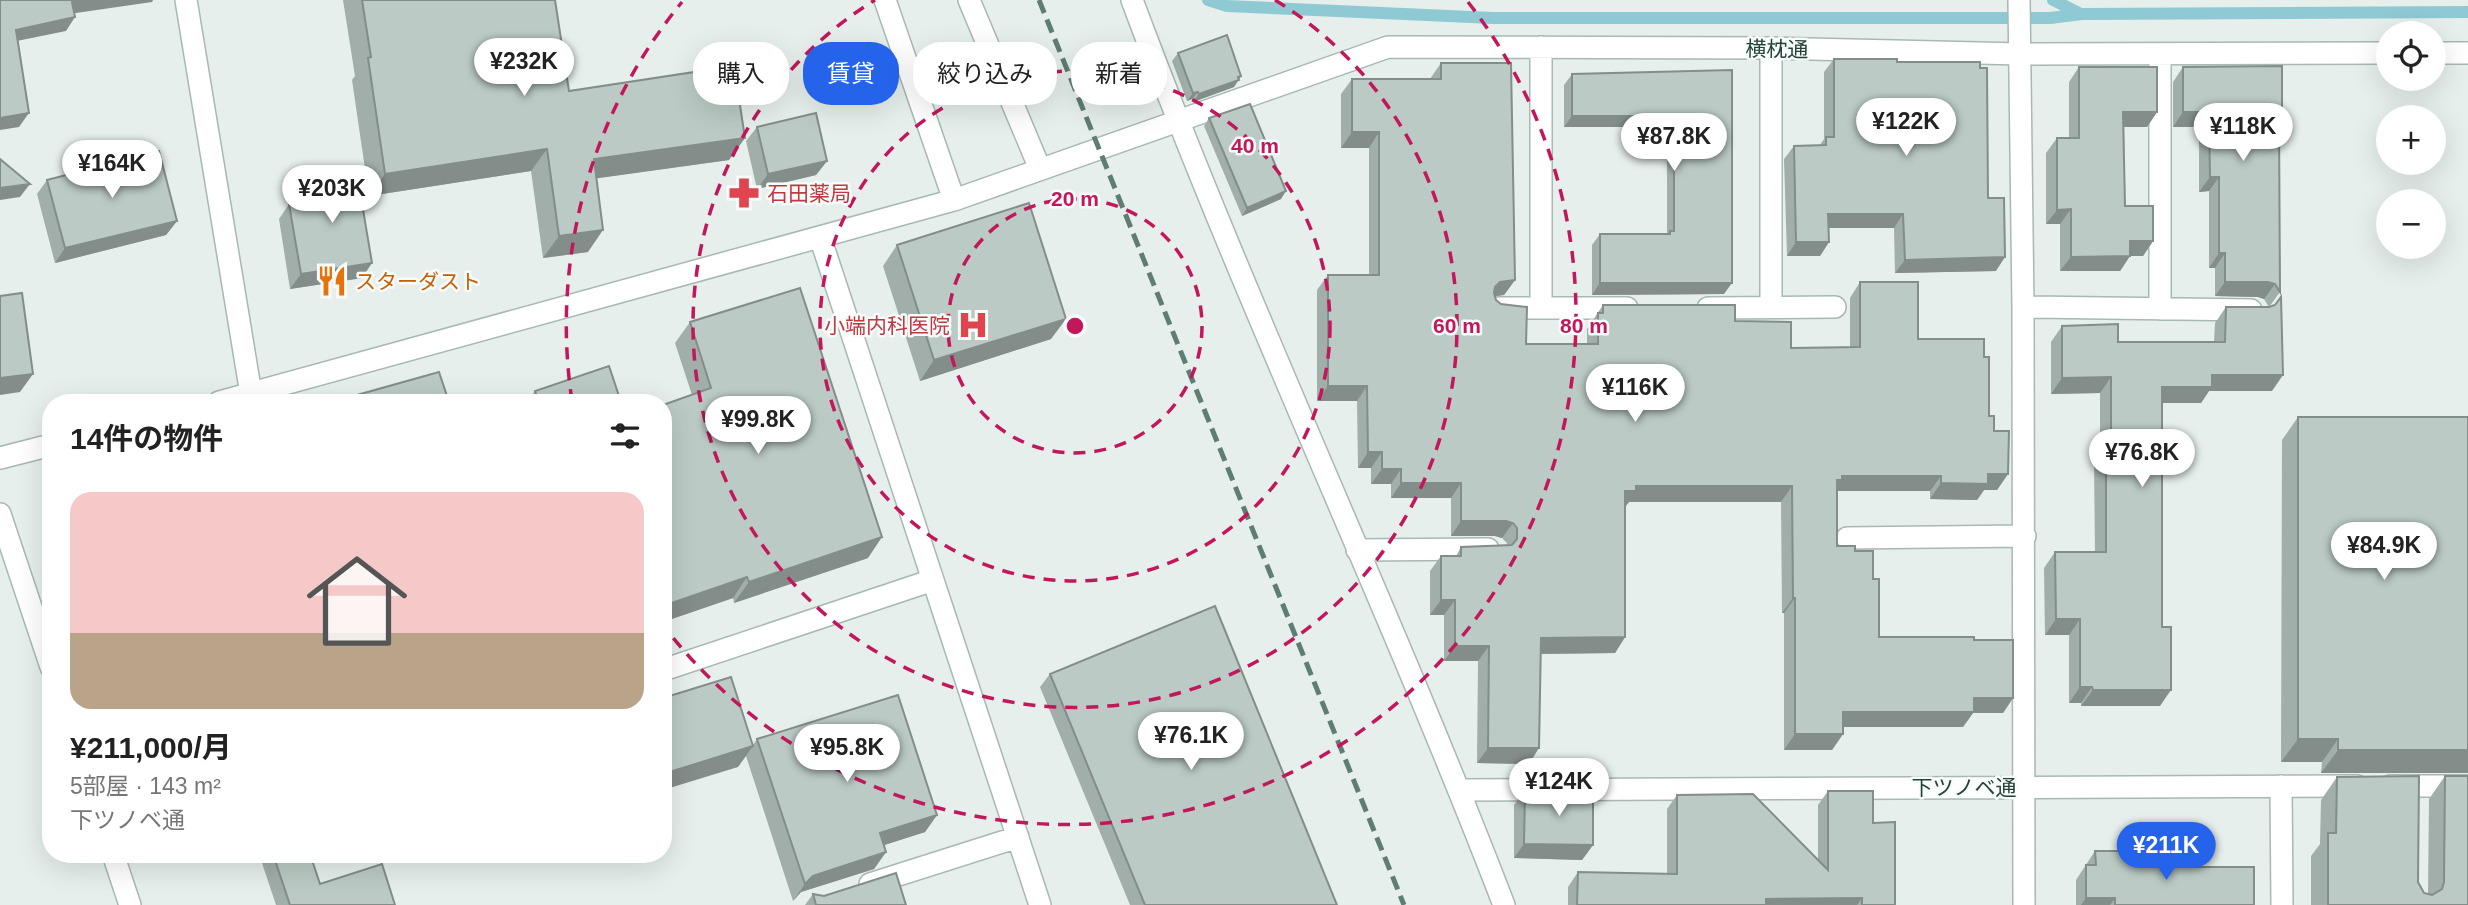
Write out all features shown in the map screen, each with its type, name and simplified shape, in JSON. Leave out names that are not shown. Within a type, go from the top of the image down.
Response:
[{"type":"street","points":[[186,0],[251,394]]},
{"type":"street","points":[[885,0],[954,200]]},
{"type":"street","points":[[969,0],[1040,169]]},
{"type":"street","points":[[1132,0],[1178,122],[1460,790],[1504,905]]},
{"type":"street","points":[[2019,0],[2025,536],[2024,905]]},
{"type":"street","name":"横枕通","points":[[251,394],[954,200],[1388,47],[1771,48],[2021,54],[2376,53]]},
{"type":"street","points":[[1541,47],[1541,308]]},
{"type":"street","points":[[1771,48],[1771,307]]},
{"type":"street","points":[[2446,53],[2468,53]]},
{"type":"street","points":[[2160,54],[2160,309]]},
{"type":"street","points":[[820,237],[1040,905]]},
{"type":"street","points":[[1690,308],[1835,307]]},
{"type":"street","points":[[2023,307],[2257,310]]},
{"type":"street","points":[[1496,308],[1649,308]]},
{"type":"street","points":[[0,458],[42,447]]},
{"type":"street","points":[[0,514],[42,640]]},
{"type":"street","points":[[1847,538],[2025,536]]},
{"type":"street","points":[[1357,550],[1495,549]]},
{"type":"street","points":[[672,667],[933,580]]},
{"type":"street","points":[[2281,786],[2282,905]]},
{"type":"street","points":[[2416,786],[2416,812]]},
{"type":"street","name":"下ツノベ通","points":[[1460,790],[2468,786]]},
{"type":"street","points":[[856,888],[1018,836]]},
{"type":"street","points":[[116,863],[130,905]]},
{"type":"building","points":[[0,0],[83,0],[72,2],[75,17],[16,30],[29,113],[0,118]]},
{"type":"building","points":[[362,0],[555,0],[569,91],[693,72],[693,105],[740,105],[745,138],[594,159],[603,230],[559,236],[547,149],[385,174],[368,58],[371,57]]},
{"type":"building","points":[[1227,35],[1241,76],[1238,77],[1239,80],[1199,94],[1193,93],[1178,53]]},
{"type":"building","points":[[1834,59],[1980,62],[1980,68],[1987,68],[1988,198],[2004,198],[2005,257],[1905,260],[1903,214],[1828,214],[1829,242],[1796,242],[1794,146],[1826,145],[1826,137],[1834,137]]},
{"type":"building","points":[[1441,63],[1511,63],[1515,280],[1500,282],[1494,293],[1501,304],[1527,307],[1526,344],[1598,344],[1598,313],[1603,313],[1603,305],[1735,305],[1735,321],[1791,322],[1791,348],[1860,347],[1860,282],[1918,282],[1918,339],[1984,339],[1984,357],[1989,357],[1989,416],[1994,416],[1994,431],[2009,431],[2008,474],[1988,474],[1988,484],[1941,483],[1941,476],[1842,476],[1842,480],[1837,480],[1837,546],[1855,546],[1855,551],[1873,551],[1873,579],[1879,579],[1879,637],[1974,637],[1974,640],[2013,640],[2013,698],[1974,698],[1974,712],[1843,712],[1843,734],[1795,734],[1792,486],[1636,486],[1636,491],[1625,491],[1625,637],[1541,638],[1539,748],[1488,748],[1489,646],[1455,646],[1455,600],[1441,600],[1441,556],[1461,556],[1461,547],[1512,545],[1517,539],[1517,528],[1506,521],[1461,521],[1461,483],[1401,483],[1401,469],[1382,469],[1382,452],[1368,452],[1367,386],[1328,386],[1328,275],[1379,275],[1379,132],[1352,132],[1352,79],[1441,79]]},
{"type":"building","points":[[2282,66],[2282,119],[2279,119],[2280,292],[2275,284],[2268,282],[2225,282],[2225,253],[2219,253],[2219,177],[2210,177],[2209,112],[2183,112],[2183,67]]},
{"type":"building","points":[[2079,67],[2157,67],[2157,112],[2123,112],[2125,206],[2153,206],[2153,241],[2130,241],[2130,256],[2071,257],[2071,209],[2057,210],[2057,138],[2079,138]]},
{"type":"building","points":[[1732,70],[1732,283],[1600,283],[1600,234],[1670,234],[1670,231],[1674,231],[1674,122],[1665,122],[1665,116],[1572,116],[1572,74]]},
{"type":"building","points":[[1250,104],[1286,191],[1247,208],[1209,118]]},
{"type":"building","points":[[816,113],[827,161],[768,174],[757,127]]},
{"type":"building","points":[[159,151],[177,221],[65,248],[47,180]]},
{"type":"building","points":[[0,159],[30,184],[0,188]]},
{"type":"building","points":[[356,168],[372,263],[301,274],[289,204],[319,199],[315,174]]},
{"type":"building","points":[[1029,203],[1066,319],[934,360],[897,245]]},
{"type":"building","points":[[800,288],[882,537],[749,582],[747,577],[672,603],[672,402],[711,388],[690,322]]},
{"type":"building","points":[[22,293],[33,374],[0,378],[0,296]]},
{"type":"building","points":[[2281,297],[2283,375],[2212,375],[2212,387],[2162,387],[2162,627],[2171,627],[2171,690],[2093,690],[2092,687],[2080,687],[2080,619],[2056,619],[2055,552],[2106,552],[2106,442],[2111,442],[2111,377],[2062,378],[2062,326],[2118,324],[2118,342],[2225,342],[2226,307],[2269,307],[2275,305]]},
{"type":"building","points":[[609,366],[618,394],[536,394],[535,391]]},
{"type":"building","points":[[439,372],[446,394],[361,394]]},
{"type":"building","points":[[2298,417],[2468,417],[2468,750],[2338,750],[2338,739],[2298,739]]},
{"type":"building","points":[[1215,606],[1337,905],[1145,905],[1050,674]]},
{"type":"building","points":[[731,677],[753,746],[672,771],[672,695]]},
{"type":"building","points":[[898,695],[937,815],[880,833],[886,852],[813,876],[805,884],[757,739]]},
{"type":"building","points":[[2419,776],[2418,882],[2424,893],[2432,895],[2442,889],[2444,882],[2445,776],[2468,776],[2468,905],[2328,905],[2328,833],[2336,833],[2337,777]]},
{"type":"building","points":[[1525,790],[1593,791],[1593,845],[1524,844]]},
{"type":"building","points":[[1828,791],[1873,791],[1873,823],[1895,822],[1895,905],[1862,905],[1862,898],[1766,899],[1766,905],[1577,905],[1578,872],[1677,874],[1677,795],[1753,794],[1828,870]]},
{"type":"building","points":[[2095,851],[2161,851],[2161,867],[2254,867],[2254,905],[2115,905],[2115,898],[2086,898],[2086,865],[2096,865]]},
{"type":"building","points":[[276,863],[313,863],[320,884],[382,864],[395,905],[290,905]]},
{"type":"building","points":[[896,873],[906,905],[816,905],[813,894],[824,896]]},
{"type":"waterway","points":[[1208,0],[1227,6],[1493,18],[2050,18],[2082,14],[2468,12]]},
{"type":"waterway","points":[[2053,0],[2081,14]]},
{"type":"railway","points":[[1039,0],[1404,905]]},
{"type":"place","name":"石田薬局","points":[[744,193]]},
{"type":"place","name":"スターダスト","points":[[332,281]]},
{"type":"place","name":"小端内科医院","points":[[973,325]]}]
